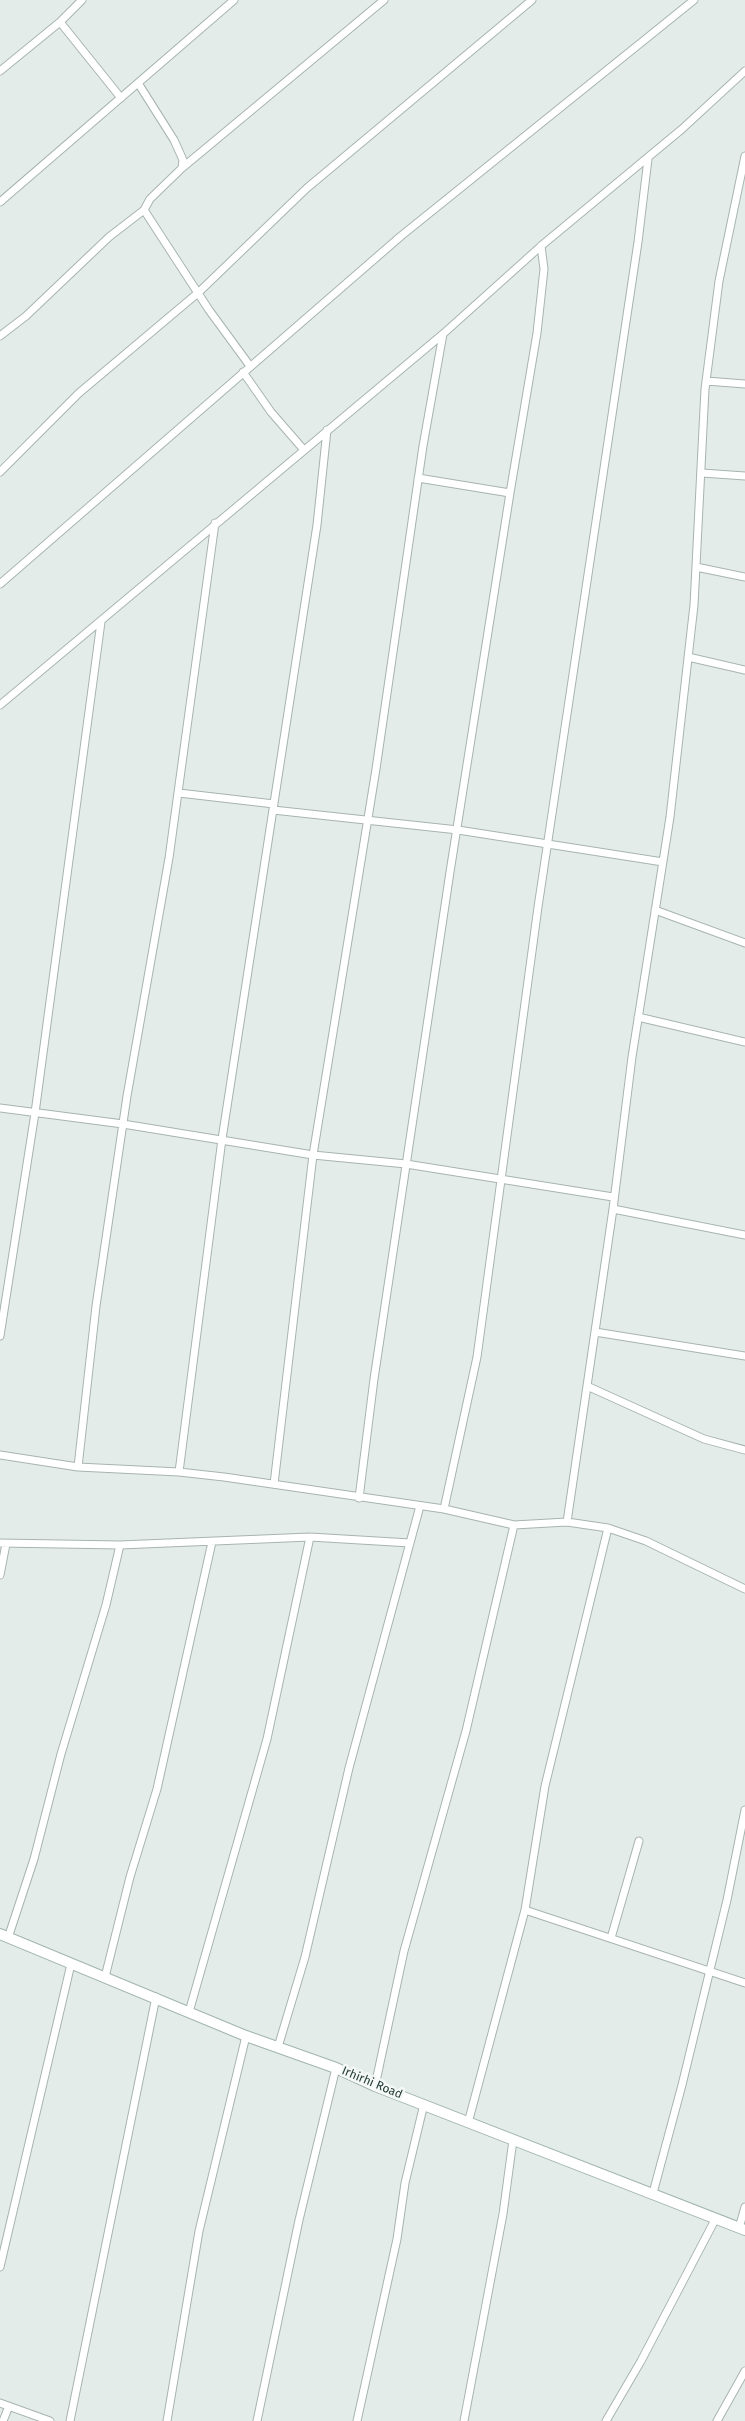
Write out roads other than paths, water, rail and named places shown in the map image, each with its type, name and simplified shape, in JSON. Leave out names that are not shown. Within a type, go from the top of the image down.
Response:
[{"type":"street","points":[[0,202],[234,0]]},
{"type":"street","points":[[0,336],[26,316],[108,237],[144,210],[150,199],[182,168],[384,0]]},
{"type":"street","points":[[0,472],[79,393],[199,292],[307,188],[532,0]]},
{"type":"street","points":[[0,584],[401,236],[694,0]]},
{"type":"street","points":[[0,72],[60,22],[80,1]]},
{"type":"street","points":[[60,22],[121,98]]},
{"type":"street","points":[[0,705],[443,334],[541,246],[648,158],[745,71]]},
{"type":"street","points":[[138,83],[174,140],[183,160],[182,168]]},
{"type":"street","points":[[567,1522],[613,1209],[613,1197],[638,1017],[663,862],[688,657],[696,567],[706,381],[719,281],[742,189],[745,156]]},
{"type":"street","points":[[444,1509],[477,1357],[547,843],[638,242],[648,158]]},
{"type":"street","points":[[144,210],[209,310],[250,366]]},
{"type":"street","points":[[359,1498],[374,1379],[406,1164],[510,493],[538,333],[544,269],[541,246]]},
{"type":"street","points":[[274,1484],[312,1155],[368,820],[418,478],[443,334]]},
{"type":"street","points":[[243,372],[271,412],[304,450]]},
{"type":"street","points":[[706,381],[745,384]]},
{"type":"street","points":[[179,1472],[222,1139],[317,525],[328,430]]},
{"type":"street","points":[[702,473],[745,476]]},
{"type":"street","points":[[418,478],[510,493]]},
{"type":"street","points":[[78,1467],[96,1306],[123,1124],[179,793],[215,523]]},
{"type":"street","points":[[696,567],[745,577]]},
{"type":"street","points":[[0,1336],[35,1113],[101,622]]},
{"type":"street","points":[[688,657],[745,670]]},
{"type":"street","points":[[179,793],[368,820],[458,830],[663,862]]},
{"type":"street","points":[[655,910],[745,943]]},
{"type":"street","points":[[638,1017],[745,1042]]},
{"type":"street","points":[[0,1108],[123,1124],[312,1155],[406,1164],[613,1197]]},
{"type":"street","points":[[613,1209],[745,1235]]},
{"type":"street","points":[[595,1332],[745,1356]]},
{"type":"street","points":[[587,1386],[704,1439],[745,1450]]},
{"type":"street","points":[[0,1455],[78,1467],[179,1472],[274,1484],[444,1509],[514,1525],[567,1522],[608,1528],[646,1541],[745,1588]]},
{"type":"street","points":[[278,2047],[305,1957],[349,1768],[420,1506]]},
{"type":"street","points":[[376,2086],[404,1951],[466,1731],[514,1525]]},
{"type":"street","points":[[468,2123],[525,1910],[545,1786],[608,1528]]},
{"type":"street","points":[[0,1575],[3,1544],[120,1545],[310,1537],[410,1543]]},
{"type":"street","points":[[190,2012],[268,1739],[310,1537]]},
{"type":"street","points":[[106,1977],[130,1877],[157,1789],[212,1542]]},
{"type":"street","points":[[4,1936],[34,1859],[61,1754],[106,1605],[120,1545]]},
{"type":"street","points":[[653,2193],[710,1971],[727,1900],[745,1810]]},
{"type":"street","points":[[611,1938],[639,1841]]},
{"type":"street","points":[[525,1910],[745,1983]]},
{"type":"street","name":"Irhirhi Road","points":[[4,1936],[156,1997],[246,2036],[336,2068],[468,2123],[742,2229]]},
{"type":"street","points":[[0,2267],[71,1964]]},
{"type":"street","points":[[70,2421],[156,1997]]},
{"type":"street","points":[[167,2421],[199,2231],[246,2036]]},
{"type":"street","points":[[257,2421],[299,2220],[336,2068]]},
{"type":"street","points":[[356,2421],[397,2239],[405,2183],[424,2104]]},
{"type":"street","points":[[464,2421],[503,2214],[512,2140]]},
{"type":"street","points":[[742,2229],[745,2207]]},
{"type":"street","points":[[606,2421],[641,2361],[716,2218]]},
{"type":"street","points":[[718,2421],[745,2371]]},
{"type":"street","points":[[0,2403],[50,2421]]},
{"type":"street","points":[[3,2421],[9,2406]]}]
